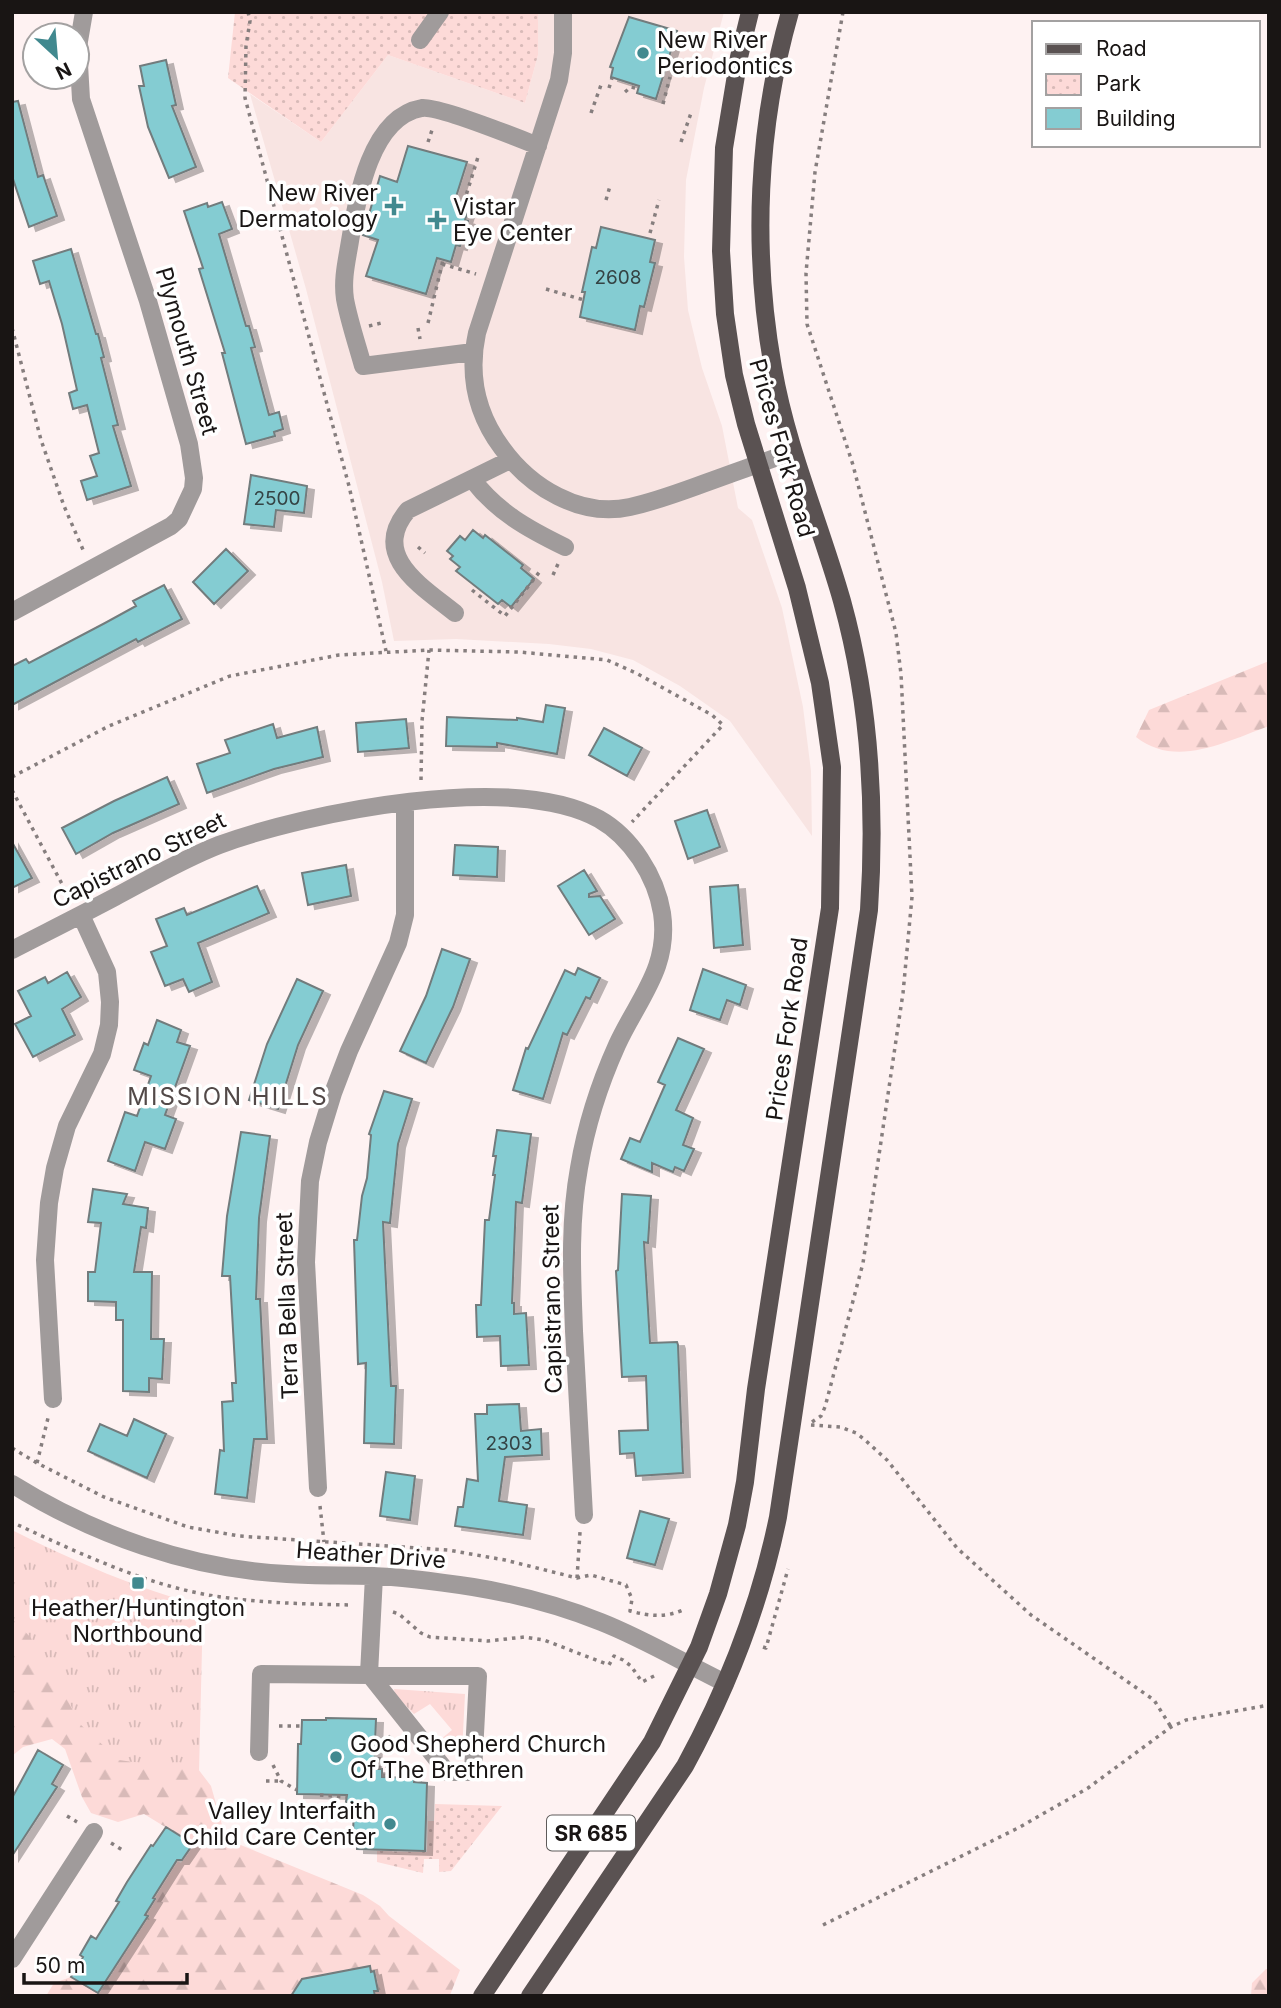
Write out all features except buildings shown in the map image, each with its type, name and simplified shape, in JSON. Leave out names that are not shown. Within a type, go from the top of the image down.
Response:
[{"type":"main road","name":"Prices Fork Road","points":[[482,1996],[652,1742],[709,1623],[737,1525],[804,1088],[831,887],[832,767],[821,683],[797,588],[757,464],[734,375],[724,314],[720,251],[724,148],[739,57],[750,12]]},
{"type":"main road","name":"Prices Fork Road","points":[[530,1996],[685,1766],[703,1733],[744,1639],[769,1561],[864,947],[871,888],[872,822],[868,738],[855,657],[842,601],[792,452],[766,320],[760,235],[764,151],[774,78],[790,12]]},
{"type":"street","name":"Plymouth Street","points":[[12,612],[171,526],[184,511],[193,489],[189,444],[180,410],[130,245],[81,99],[78,47],[83,12]]},
{"type":"street","points":[[420,40],[440,12]]},
{"type":"street","points":[[563,12],[563,53],[559,80],[477,332],[473,352],[474,388],[492,435],[510,460],[546,490],[580,504],[601,508],[628,508],[792,452]]},
{"type":"street","points":[[473,352],[363,366],[345,298],[344,276],[356,204],[369,160],[394,123],[421,108],[439,111],[538,146]]},
{"type":"street","points":[[455,612],[402,568],[395,547],[396,531],[401,517],[408,510],[510,460]]},
{"type":"street","points":[[472,478],[501,511],[526,529],[565,547]]},
{"type":"street","name":"Capistrano Street","points":[[12,950],[170,867],[216,846],[311,818],[449,799],[500,797],[577,810],[599,819],[620,834],[635,852],[658,895],[662,914],[662,944],[653,982],[618,1042],[599,1089],[587,1127],[573,1207],[571,1271],[584,1515]]},
{"type":"street","name":"Terra Bella Street","points":[[318,1488],[306,1262],[310,1181],[332,1093],[398,943],[405,915],[405,804]]},
{"type":"street","points":[[53,1399],[45,1260],[49,1203],[55,1168],[67,1126],[102,1054],[110,1014],[107,972],[81,915]]},
{"type":"street","name":"Heather Drive","points":[[12,1484],[43,1503],[94,1527],[177,1556],[264,1572],[374,1576],[474,1587],[549,1605],[602,1622],[725,1684]]},
{"type":"street","points":[[264,1756],[261,1674],[369,1674],[478,1676],[473,1772],[447,1772],[369,1674],[374,1576]]},
{"type":"street","points":[[12,1959],[94,1832]]},
{"type":"path","points":[[248,12],[250,21],[246,46],[245,98],[349,486],[386,651]]},
{"type":"path","points":[[663,104],[670,76]]},
{"type":"path","points":[[609,88],[612,78]]},
{"type":"path","points":[[591,113],[601,85]]},
{"type":"path","points":[[625,92],[631,87],[638,89]]},
{"type":"path","points":[[681,142],[691,113]]},
{"type":"path","points":[[464,202],[478,157]]},
{"type":"path","points":[[606,200],[610,187]]},
{"type":"path","points":[[650,233],[659,200]]},
{"type":"path","points":[[428,323],[443,262],[477,274]]},
{"type":"path","points":[[546,289],[584,300]]},
{"type":"path","points":[[12,328],[41,440],[64,506],[87,557]]},
{"type":"path","points":[[418,547],[425,552]]},
{"type":"path","points":[[472,590],[505,616],[541,570]]},
{"type":"path","points":[[421,781],[422,720],[429,650]]},
{"type":"path","points":[[12,777],[109,726],[230,676],[339,655],[386,651],[519,652],[607,660],[691,703],[723,725],[620,834]]},
{"type":"path","points":[[12,790],[67,895],[81,915]]},
{"type":"path","points":[[792,1426],[820,1424],[840,1427],[865,1440],[887,1460],[942,1531],[967,1558],[1031,1615],[1154,1700],[1171,1727]]},
{"type":"path","points":[[37,1463],[45,1430]]},
{"type":"path","points":[[12,1448],[104,1497],[188,1527],[239,1536],[448,1550],[505,1560],[578,1578],[591,1575],[626,1585],[632,1599],[630,1611],[652,1617],[685,1613]]},
{"type":"path","points":[[321,1515],[324,1542]]},
{"type":"path","points":[[578,1541],[578,1578]]},
{"type":"path","points":[[391,1611],[430,1637],[488,1641],[507,1637],[534,1639],[609,1665],[614,1656],[623,1660],[642,1682],[656,1675]]},
{"type":"path","points":[[823,1925],[1020,1827],[1088,1788],[1171,1727],[1186,1720],[1269,1706]]},
{"type":"path","points":[[291,1726],[302,1726]]},
{"type":"path","points":[[379,1769],[379,1749],[394,1732]]},
{"type":"path","points":[[264,1756],[281,1781],[297,1790]]},
{"type":"path","points":[[379,1763],[387,1763],[384,1775],[401,1776],[417,1763],[424,1771]]},
{"type":"path","points":[[266,1781],[281,1781]]},
{"type":"path","points":[[320,1795],[347,1797]]},
{"type":"shaded area","points":[[538,12],[724,12],[704,88],[686,180],[684,257],[688,310],[702,368],[722,426],[738,508],[752,520],[782,608],[803,707],[811,771],[812,836],[730,721],[680,686],[633,660],[591,649],[549,644],[456,639],[394,641],[382,582],[306,289],[250,94],[321,142],[388,55],[525,103],[538,55]]},
{"type":"green space","points":[[235,12],[538,12],[538,55],[525,103],[388,55],[321,142],[228,78]]},
{"type":"green space","points":[[1269,661],[1269,726],[1219,745],[1185,752],[1151,746],[1136,737],[1149,710]]},
{"type":"green space","points":[[14,1531],[106,1573],[203,1606],[198,1815],[12,1703]]},
{"type":"green space","points":[[13,1619],[31,1638],[41,1662],[55,1675],[81,1725],[119,1760],[161,1766],[195,1765],[211,1786],[226,1839],[363,1895],[380,1906],[389,1916],[460,1970],[450,1995],[375,1996],[374,1991],[378,1990],[374,1971],[371,1972],[369,1966],[302,1979],[291,1996],[46,1996],[54,1983],[71,1977],[98,1993],[146,1919],[144,1917],[155,1900],[151,1897],[177,1861],[181,1863],[193,1844],[144,1814],[118,1822],[91,1813],[82,1797],[65,1749],[52,1739],[23,1747],[12,1756]]},
{"type":"green space","points":[[394,1689],[465,1694],[462,1752],[449,1755],[440,1744],[441,1739],[452,1730],[430,1704],[414,1714],[395,1695]]},
{"type":"green space","points":[[435,1804],[502,1806],[451,1871],[439,1872],[439,1859],[424,1859],[423,1873],[377,1862],[377,1851],[427,1852],[428,1821],[434,1821]]},
{"type":"green space","points":[[1269,1969],[1269,1996],[1251,1996],[1252,1983]]},
{"type":"place","name":"New River Periodontics","points":[[643,53]]},
{"type":"place","name":"New River Dermatology","points":[[394,206]]},
{"type":"place","name":"Vistar Eye Center","points":[[437,220]]},
{"type":"place","name":"Heather/Huntington Northbound","points":[[138,1583]]},
{"type":"place","name":"Good Shepherd Church Of The Brethren","points":[[336,1757]]},
{"type":"place","name":"Valley Interfaith Child Care Center","points":[[390,1824]]},
{"type":"district","name":"MISSION HILLS","points":[[228,1096]]}]
